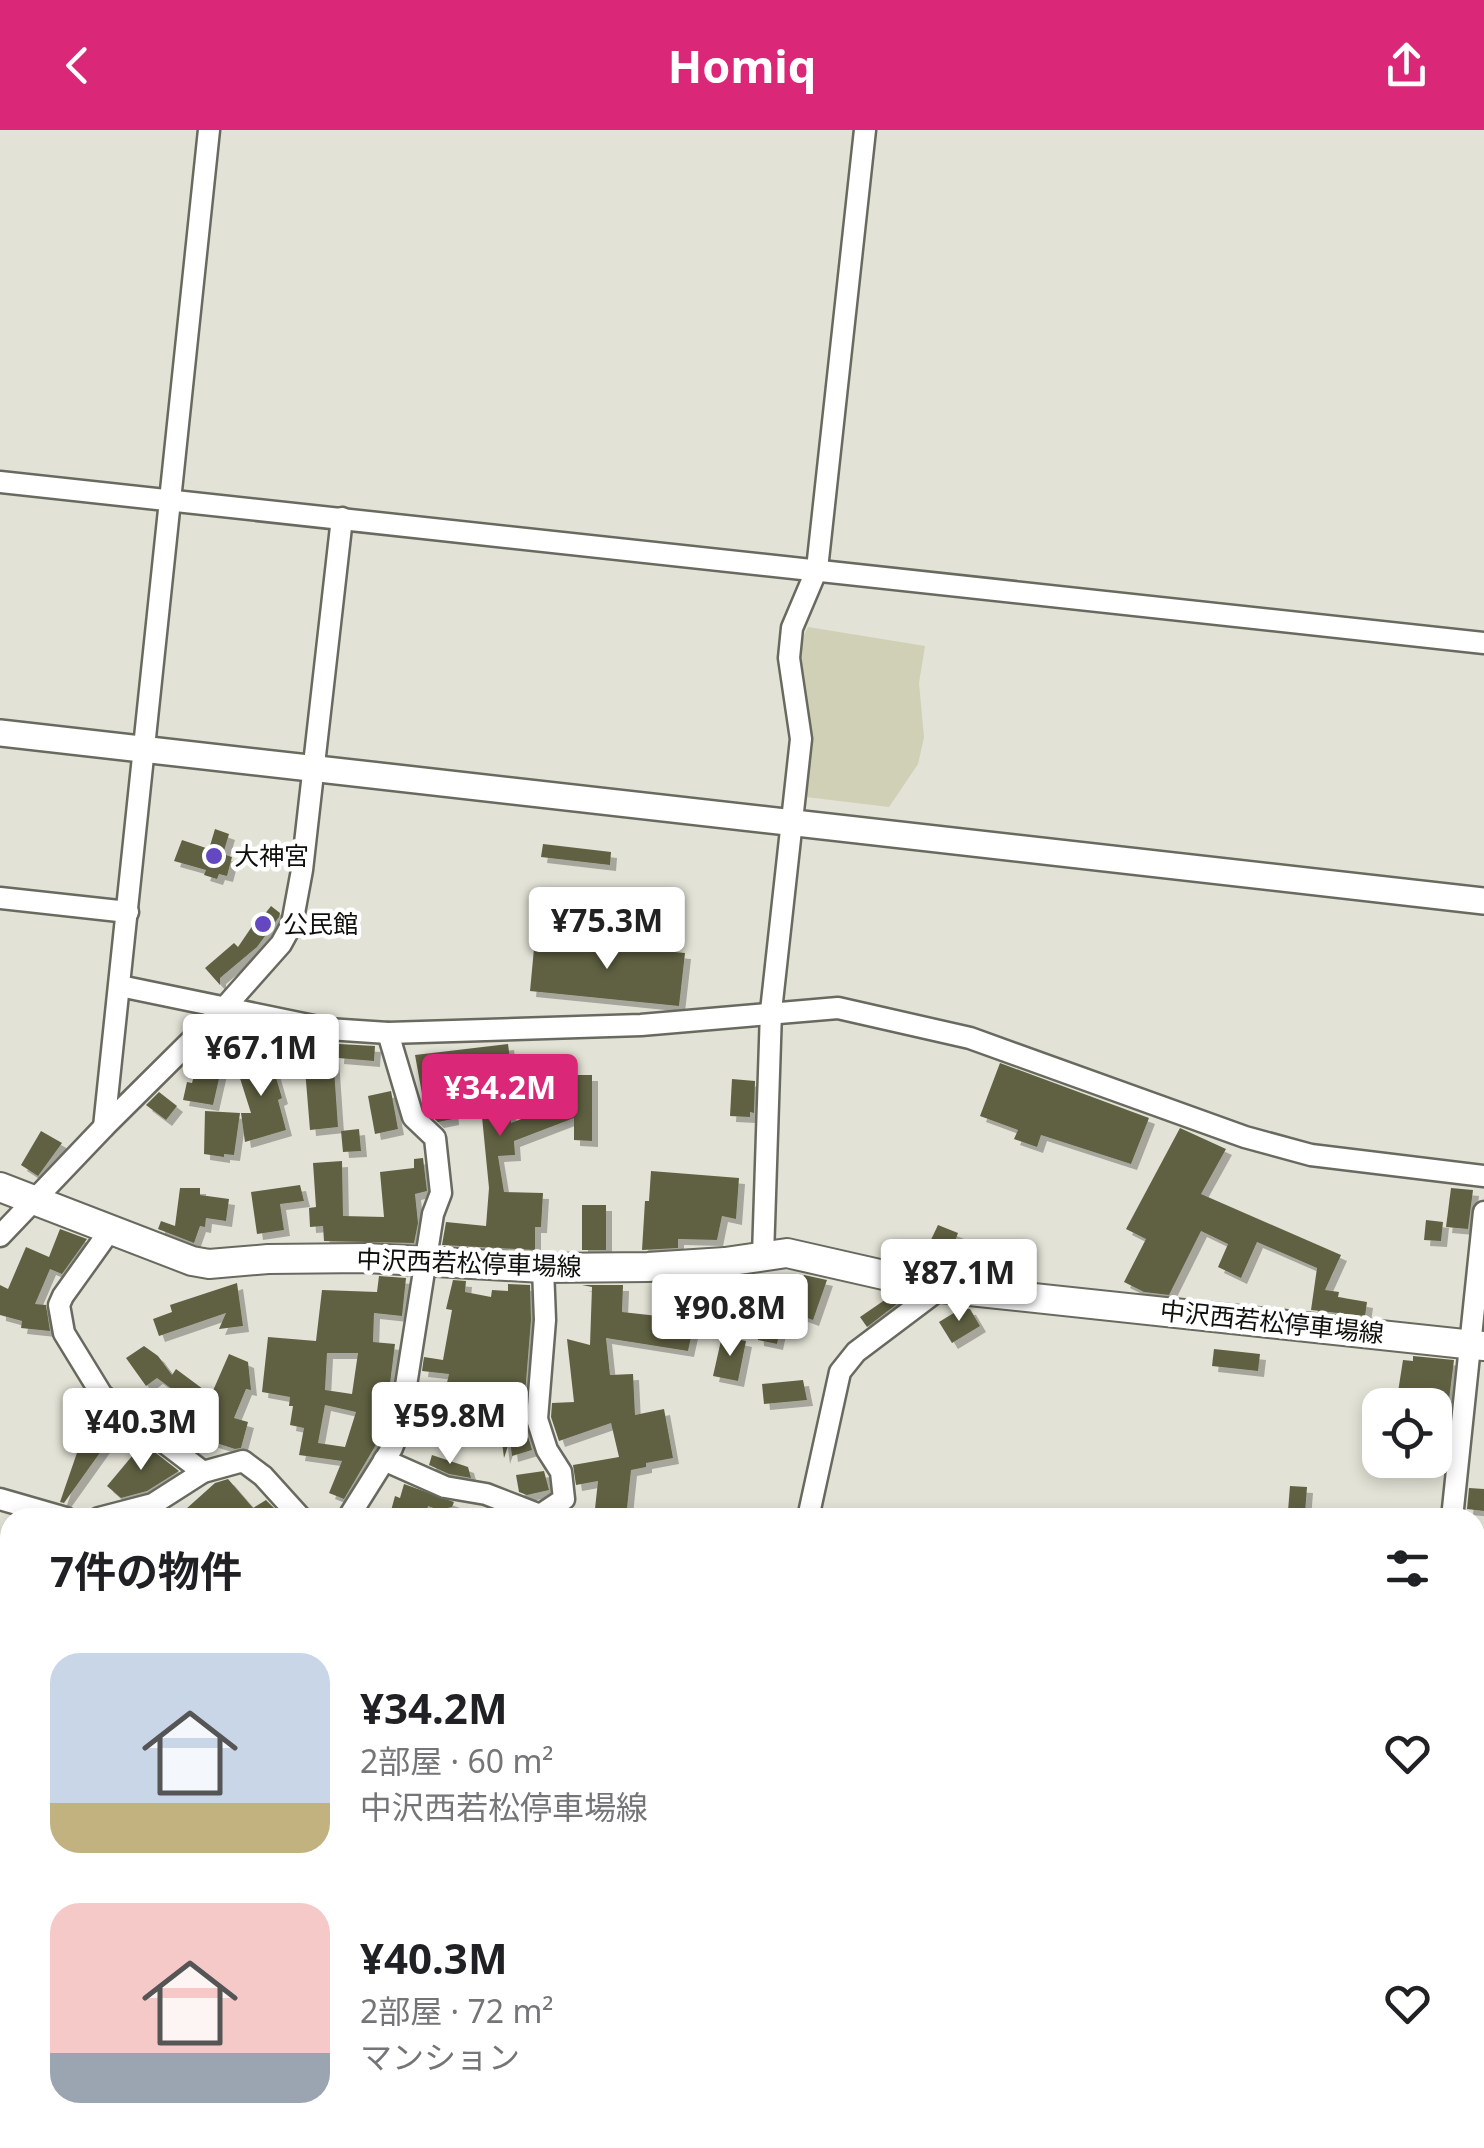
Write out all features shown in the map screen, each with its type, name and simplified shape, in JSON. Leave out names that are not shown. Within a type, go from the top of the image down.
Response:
[{"type":"main road","name":"中沢西若松停車場線","points":[[0,1186],[192,1261],[209,1264],[313,1258],[543,1268],[648,1268],[787,1253],[940,1288],[1476,1345]]},
{"type":"street","points":[[104,1127],[209,130]]},
{"type":"street","points":[[763,1256],[771,1012],[801,739],[789,658],[792,628],[816,570],[866,130]]},
{"type":"street","points":[[0,482],[1484,643]]},
{"type":"street","points":[[0,1236],[225,1007],[281,944],[292,924],[302,870],[342,518]]},
{"type":"street","points":[[0,733],[1484,901]]},
{"type":"street","points":[[0,898],[128,912]]},
{"type":"street","points":[[120,986],[328,1029],[388,1033],[641,1025],[838,1008],[951,1034],[1245,1137],[1310,1155],[1484,1176]]},
{"type":"street","points":[[354,1508],[398,1430],[433,1214],[441,1194],[435,1138],[412,1118],[388,1033]]},
{"type":"street","points":[[1453,1508],[1476,1345],[1484,1224]]},
{"type":"street","points":[[111,1229],[63,1296],[59,1305],[64,1333],[102,1394],[202,1472]]},
{"type":"street","points":[[543,1268],[538,1420],[561,1472],[564,1498],[550,1508]]},
{"type":"street","points":[[810,1508],[840,1372],[856,1352],[940,1288]]},
{"type":"street","points":[[384,1460],[445,1487],[486,1494],[522,1508]]},
{"type":"street","points":[[138,1508],[153,1504],[202,1472],[243,1462],[263,1476],[293,1508]]},
{"type":"street","points":[[0,1499],[31,1508]]},
{"type":"green space","points":[[808,627],[925,646],[919,683],[924,737],[918,764],[889,807],[806,797],[808,733],[798,648]]},
{"type":"building","name":"大神宮","points":[[215,829],[229,834],[223,854],[232,857],[227,876],[219,874],[217,879],[204,875],[206,870],[174,861],[182,840],[209,849]]},
{"type":"building","points":[[543,844],[611,852],[610,865],[541,857]]},
{"type":"building","points":[[271,906],[280,913],[279,917],[257,947],[220,978],[220,985],[205,968],[234,943],[238,947],[261,913],[264,915]]},
{"type":"building","points":[[535,938],[685,953],[679,1006],[530,991]]},
{"type":"building","points":[[339,1044],[375,1046],[374,1061],[338,1058]]},
{"type":"building","points":[[508,1044],[511,1123],[568,1101],[568,1075],[592,1075],[592,1141],[574,1140],[574,1118],[514,1141],[515,1155],[498,1156],[504,1192],[543,1193],[541,1227],[535,1227],[535,1250],[442,1245],[446,1222],[486,1226],[489,1188],[477,1066],[449,1069],[453,1119],[438,1122],[425,1110],[415,1055]]},
{"type":"building","points":[[333,1054],[338,1127],[310,1130],[304,1057]]},
{"type":"building","points":[[260,1055],[262,1059],[270,1057],[286,1130],[245,1142],[241,1113],[251,1113],[238,1072],[245,1074],[241,1061]]},
{"type":"building","points":[[1000,1063],[1149,1118],[1131,1164],[1041,1135],[1037,1147],[1014,1139],[1018,1130],[980,1116]]},
{"type":"building","points":[[197,1064],[221,1070],[213,1105],[183,1100]]},
{"type":"building","points":[[732,1079],[755,1081],[754,1113],[750,1112],[750,1117],[730,1116]]},
{"type":"building","points":[[391,1091],[398,1129],[375,1134],[368,1096]]},
{"type":"building","points":[[159,1092],[177,1106],[166,1120],[146,1105]]},
{"type":"building","points":[[205,1111],[240,1113],[234,1155],[204,1154]]},
{"type":"building","points":[[1180,1128],[1226,1149],[1201,1194],[1341,1255],[1325,1290],[1339,1292],[1338,1297],[1367,1302],[1365,1316],[1311,1310],[1317,1268],[1257,1242],[1241,1278],[1218,1267],[1228,1244],[1201,1231],[1169,1295],[1144,1292],[1124,1282],[1146,1239],[1126,1229]]},
{"type":"building","points":[[359,1129],[361,1151],[343,1152],[341,1131]]},
{"type":"building","points":[[41,1131],[62,1143],[38,1176],[21,1165]]},
{"type":"building","points":[[423,1158],[427,1191],[415,1194],[418,1223],[414,1243],[324,1241],[323,1226],[310,1227],[309,1208],[316,1207],[313,1163],[342,1161],[343,1216],[384,1217],[380,1172],[414,1168],[414,1159]]},
{"type":"building","points":[[651,1171],[739,1178],[736,1219],[722,1216],[717,1240],[678,1239],[678,1248],[642,1250]]},
{"type":"building","points":[[300,1185],[304,1201],[280,1204],[284,1230],[257,1234],[251,1192]]},
{"type":"building","points":[[180,1188],[200,1188],[200,1195],[229,1199],[226,1221],[206,1218],[194,1243],[158,1229],[161,1221],[175,1226]]},
{"type":"building","points":[[1451,1188],[1473,1190],[1468,1229],[1446,1227]]},
{"type":"building","points":[[582,1205],[606,1205],[606,1250],[582,1250]]},
{"type":"building","points":[[1426,1220],[1443,1222],[1441,1241],[1424,1240]]},
{"type":"building","points":[[938,1225],[958,1233],[944,1271],[919,1265]]},
{"type":"building","points":[[60,1229],[87,1239],[62,1274],[50,1269],[35,1304],[46,1305],[50,1331],[21,1328],[22,1321],[0,1315],[0,1285],[8,1289],[26,1247],[49,1257]]},
{"type":"building","points":[[763,1274],[752,1312],[729,1308],[734,1278]]},
{"type":"building","points":[[804,1275],[827,1280],[813,1320],[791,1312]]},
{"type":"building","points":[[379,1276],[406,1278],[402,1316],[374,1313],[373,1342],[395,1344],[384,1431],[344,1499],[329,1493],[342,1461],[299,1455],[304,1428],[290,1425],[290,1397],[262,1392],[268,1337],[316,1341],[322,1290],[377,1292]],"holes":[[[327,1353],[358,1353],[352,1394],[325,1390]],[[325,1405],[356,1412],[345,1447],[318,1443]]]},
{"type":"building","points":[[453,1280],[466,1281],[465,1292],[491,1297],[492,1290],[508,1291],[508,1284],[530,1285],[523,1419],[532,1450],[512,1456],[510,1440],[504,1458],[499,1418],[456,1408],[447,1443],[413,1434],[419,1413],[439,1418],[449,1374],[422,1371],[424,1357],[443,1360],[452,1310],[446,1309]]},
{"type":"building","points":[[708,1282],[702,1306],[698,1305],[688,1351],[606,1338],[610,1375],[633,1374],[635,1415],[664,1409],[673,1458],[631,1470],[627,1508],[595,1508],[598,1481],[576,1485],[573,1465],[619,1457],[611,1423],[559,1441],[551,1417],[552,1403],[574,1402],[567,1339],[590,1345],[592,1287],[582,1285],[623,1285],[622,1312],[667,1317],[674,1283]]},
{"type":"building","points":[[237,1283],[243,1326],[219,1329],[226,1313],[159,1336],[153,1319],[172,1312],[170,1305]]},
{"type":"building","points":[[892,1295],[902,1300],[867,1327],[860,1317]]},
{"type":"building","points":[[962,1308],[970,1309],[980,1326],[952,1343],[939,1322]]},
{"type":"building","points":[[756,1316],[782,1320],[777,1344],[758,1340]]},
{"type":"building","points":[[722,1336],[746,1341],[738,1381],[713,1376]]},
{"type":"building","points":[[144,1346],[158,1356],[172,1375],[176,1369],[212,1393],[229,1354],[248,1362],[251,1390],[246,1389],[234,1418],[248,1422],[241,1448],[191,1435],[197,1426],[190,1422],[198,1408],[157,1378],[146,1386],[126,1358]]},
{"type":"building","points":[[1214,1349],[1260,1354],[1258,1371],[1212,1366]]},
{"type":"building","points":[[1413,1356],[1454,1360],[1450,1388],[1399,1388],[1403,1360],[1413,1361]]},
{"type":"building","points":[[803,1380],[807,1400],[764,1404],[762,1384]]},
{"type":"building","points":[[100,1411],[119,1426],[64,1503],[60,1502],[79,1447]]},
{"type":"building","points":[[143,1443],[179,1471],[147,1491],[121,1498],[107,1486]]},
{"type":"building","points":[[432,1455],[468,1467],[471,1478],[429,1465]]},
{"type":"building","points":[[544,1471],[549,1490],[527,1495],[519,1492],[516,1475]]},
{"type":"building","points":[[228,1479],[253,1508],[187,1508],[215,1483]]},
{"type":"building","points":[[404,1484],[454,1502],[448,1508],[392,1508],[395,1496],[400,1498]]},
{"type":"building","points":[[1290,1486],[1307,1487],[1305,1508],[1288,1508]]},
{"type":"building","points":[[1469,1488],[1484,1489],[1484,1508],[1467,1508]]},
{"type":"building","points":[[266,1500],[274,1508],[253,1508]]},
{"type":"place","name":"大神宮","points":[[214,856]]},
{"type":"place","name":"公民館","points":[[263,924]]}]
